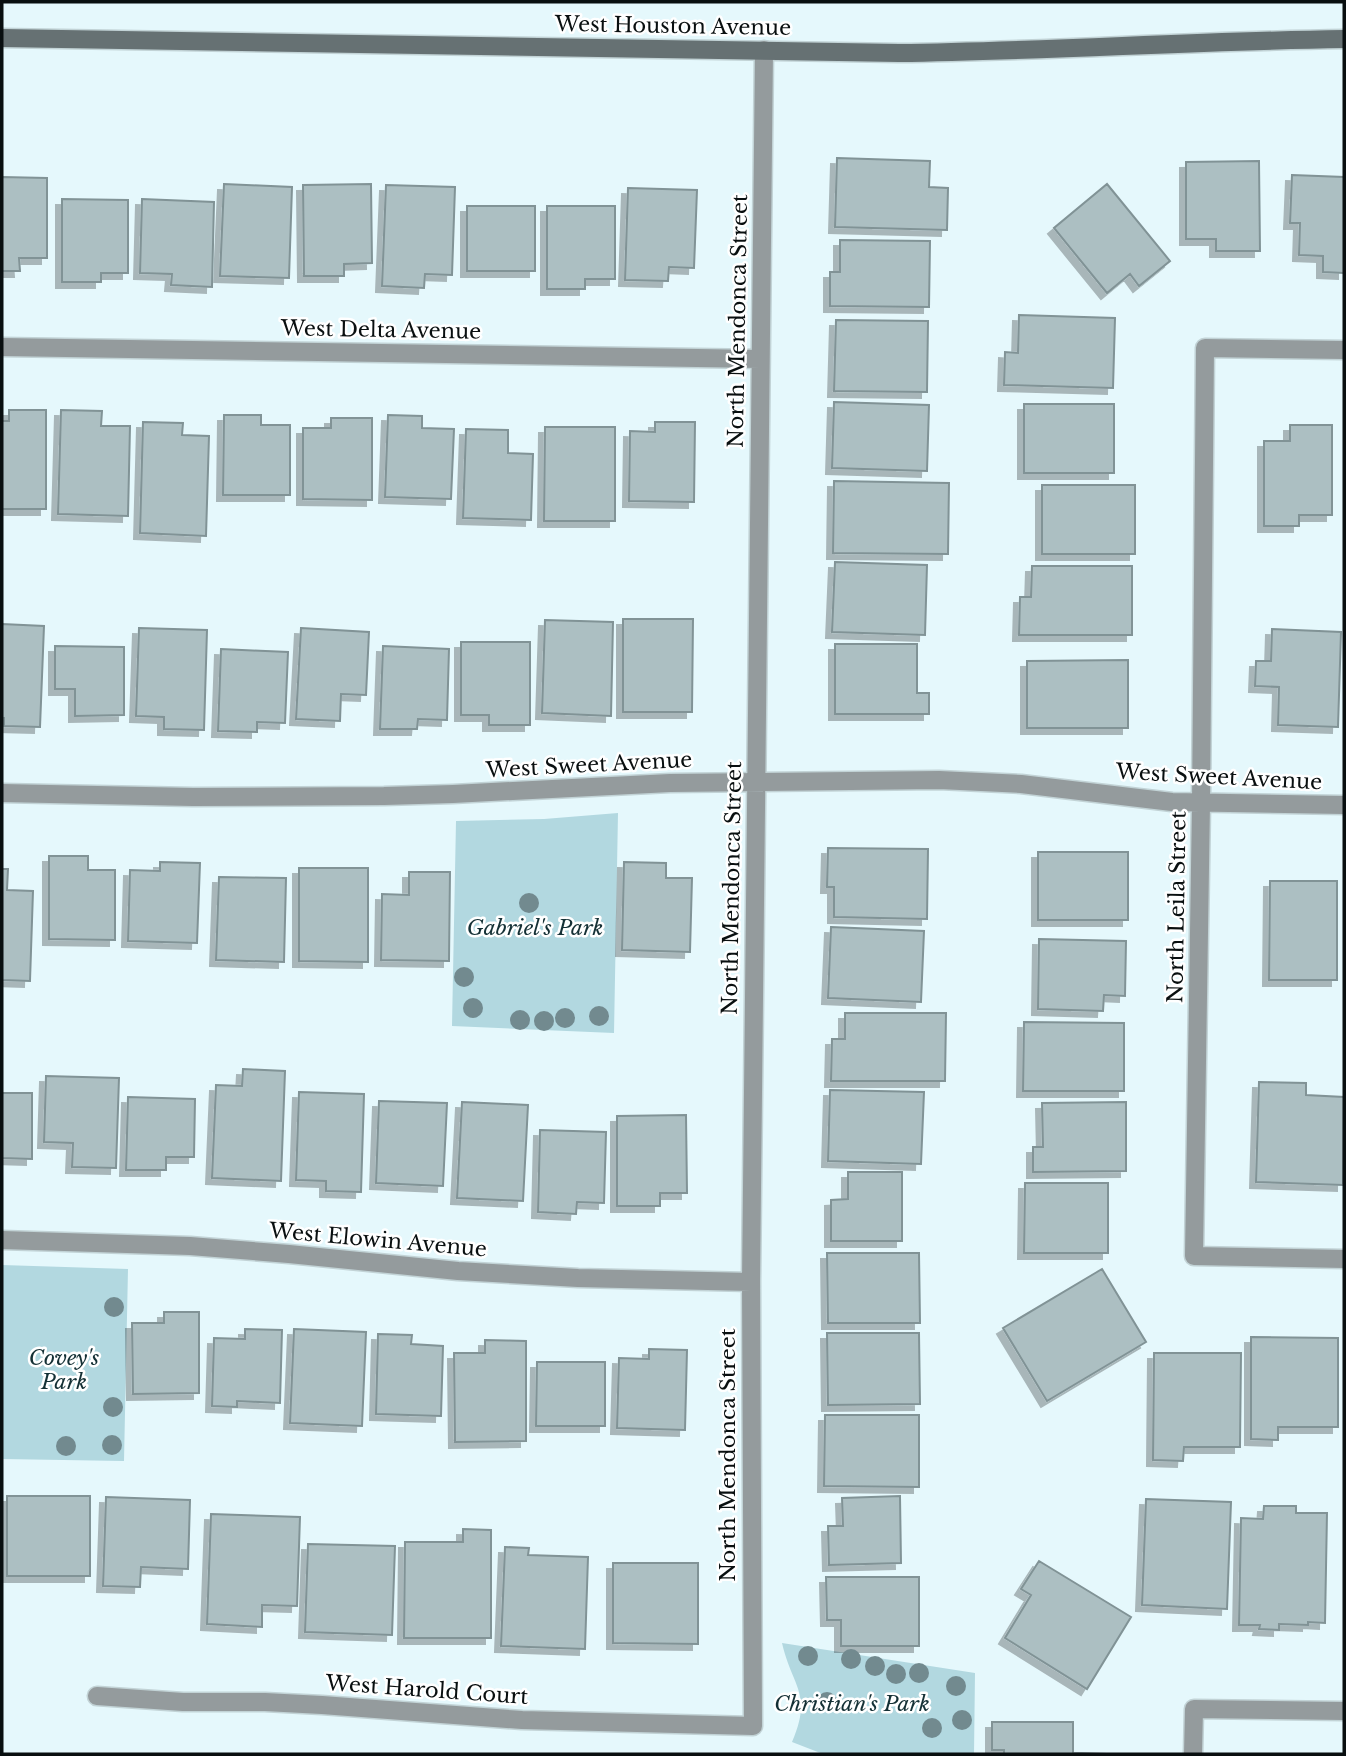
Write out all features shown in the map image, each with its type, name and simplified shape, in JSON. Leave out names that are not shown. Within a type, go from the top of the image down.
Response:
[{"type":"main road","name":"West Houston Avenue","points":[[2,38],[899,53],[1344,39]]},
{"type":"street","name":"North Mendonca Street","points":[[753,1726],[751,1282],[764,50]]},
{"type":"street","name":"West Delta Avenue","points":[[2,347],[760,359]]},
{"type":"street","name":"North Leila Street","points":[[1344,350],[1205,348],[1194,1256],[1344,1259]]},
{"type":"street","name":"West Sweet Avenue","points":[[2,793],[193,797],[384,796],[670,783],[904,780],[995,782],[1172,802],[1344,805]]},
{"type":"street","name":"West Elowin Avenue","points":[[2,1240],[190,1246],[458,1271],[566,1278],[751,1282]]},
{"type":"street","name":"West Harold Court","points":[[97,1696],[183,1702],[322,1705],[522,1720],[753,1726]]},
{"type":"street","points":[[1193,1754],[1194,1709],[1344,1711]]},
{"type":"green space","name":"Gabriel's Park","points":[[618,813],[614,1033],[452,1026],[456,821],[544,819]]},
{"type":"green space","name":"Covey's Park","points":[[2,1265],[128,1269],[124,1461],[2,1459]]},
{"type":"green space","name":"Christian's Park","points":[[782,1643],[975,1673],[974,1754],[823,1754],[792,1742],[801,1712],[801,1701]]},
{"type":"building","points":[[837,158],[930,161],[929,187],[948,188],[947,230],[835,227]]},
{"type":"building","points":[[1259,161],[1260,251],[1216,251],[1216,239],[1186,239],[1186,162]]},
{"type":"building","points":[[1292,175],[1344,177],[1344,273],[1323,272],[1323,256],[1299,255],[1300,223],[1290,223]]},
{"type":"building","points":[[2,177],[47,178],[47,258],[19,258],[20,271],[2,271]]},
{"type":"building","points":[[224,184],[292,187],[289,278],[220,276]]},
{"type":"building","points":[[371,184],[372,263],[344,264],[344,276],[304,276],[303,185]]},
{"type":"building","points":[[1107,184],[1170,261],[1139,286],[1130,274],[1107,293],[1054,228]]},
{"type":"building","points":[[386,185],[455,187],[452,275],[425,274],[424,288],[382,286]]},
{"type":"building","points":[[628,188],[697,190],[694,268],[669,267],[668,281],[625,280]]},
{"type":"building","points":[[62,199],[128,200],[128,273],[101,273],[101,282],[62,282]]},
{"type":"building","points":[[142,199],[214,202],[212,287],[171,285],[172,274],[140,273]]},
{"type":"building","points":[[467,206],[535,206],[535,271],[467,271]]},
{"type":"building","points":[[547,206],[615,206],[615,279],[585,279],[585,289],[547,289]]},
{"type":"building","points":[[840,240],[930,241],[929,307],[830,306],[830,272],[840,272]]},
{"type":"building","points":[[1019,315],[1115,318],[1113,388],[1004,385],[1005,352],[1018,353]]},
{"type":"building","points":[[836,320],[928,321],[927,392],[834,391]]},
{"type":"building","points":[[834,402],[929,405],[927,471],[832,468]]},
{"type":"building","points":[[1024,404],[1114,404],[1114,473],[1024,473]]},
{"type":"building","points":[[9,410],[46,410],[46,509],[2,509],[2,421],[9,421]]},
{"type":"building","points":[[61,410],[102,411],[101,426],[130,426],[128,516],[58,514]]},
{"type":"building","points":[[224,415],[261,415],[261,425],[290,425],[290,495],[223,495]]},
{"type":"building","points":[[388,415],[422,416],[422,428],[454,429],[451,499],[385,497]]},
{"type":"building","points":[[331,418],[372,418],[372,500],[303,499],[303,428],[331,428]]},
{"type":"building","points":[[143,422],[183,423],[182,435],[209,436],[206,536],[140,533]]},
{"type":"building","points":[[655,422],[695,422],[694,502],[629,501],[630,431],[655,432]]},
{"type":"building","points":[[1290,425],[1332,425],[1332,515],[1299,515],[1299,526],[1264,526],[1264,441],[1290,441]]},
{"type":"building","points":[[545,427],[615,427],[615,521],[544,521]]},
{"type":"building","points":[[466,429],[508,430],[508,453],[533,454],[531,520],[463,518]]},
{"type":"building","points":[[834,481],[949,483],[948,554],[833,553]]},
{"type":"building","points":[[1042,485],[1135,485],[1135,554],[1042,554]]},
{"type":"building","points":[[835,562],[927,565],[925,635],[832,632]]},
{"type":"building","points":[[1032,566],[1132,566],[1132,635],[1019,635],[1020,597],[1031,597]]},
{"type":"building","points":[[623,619],[693,619],[692,712],[623,712]]},
{"type":"building","points":[[545,620],[613,622],[611,716],[542,713]]},
{"type":"building","points":[[2,624],[44,626],[40,727],[4,726]]},
{"type":"building","points":[[139,628],[207,630],[204,730],[164,729],[164,717],[136,716]]},
{"type":"building","points":[[301,628],[369,632],[366,695],[341,694],[340,721],[296,719]]},
{"type":"building","points":[[1272,629],[1341,632],[1338,727],[1278,725],[1279,687],[1255,686],[1256,661],[1271,661]]},
{"type":"building","points":[[461,642],[530,642],[530,725],[489,725],[489,715],[461,715]]},
{"type":"building","points":[[835,644],[917,644],[917,693],[929,693],[929,714],[835,714]]},
{"type":"building","points":[[55,646],[124,647],[124,715],[75,716],[75,689],[55,689]]},
{"type":"building","points":[[383,646],[449,649],[447,720],[418,719],[417,729],[380,729]]},
{"type":"building","points":[[221,649],[288,652],[285,723],[257,722],[257,732],[218,731]]},
{"type":"building","points":[[1128,660],[1128,728],[1027,728],[1027,661]]},
{"type":"building","points":[[828,848],[928,849],[927,919],[834,917],[834,887],[827,887]]},
{"type":"building","points":[[1038,852],[1128,852],[1128,920],[1038,920]]},
{"type":"building","points":[[49,856],[88,856],[88,870],[115,870],[115,940],[49,939]]},
{"type":"building","points":[[160,862],[200,863],[197,943],[128,941],[130,870],[160,871]]},
{"type":"building","points":[[624,862],[666,863],[666,878],[692,878],[690,952],[622,950]]},
{"type":"building","points":[[299,868],[368,868],[368,962],[299,961]]},
{"type":"building","points":[[2,869],[8,869],[7,890],[33,891],[30,981],[2,980]]},
{"type":"building","points":[[409,872],[450,872],[449,961],[381,960],[382,894],[409,895]]},
{"type":"building","points":[[219,877],[286,878],[284,962],[216,960]]},
{"type":"building","points":[[1270,881],[1337,881],[1337,980],[1269,980]]},
{"type":"building","points":[[831,927],[924,931],[921,1002],[828,998]]},
{"type":"building","points":[[1039,939],[1126,941],[1125,996],[1104,995],[1103,1011],[1038,1009]]},
{"type":"building","points":[[845,1013],[946,1013],[945,1081],[831,1081],[832,1039],[845,1039]]},
{"type":"building","points":[[1024,1022],[1124,1023],[1124,1091],[1023,1091]]},
{"type":"building","points":[[243,1069],[285,1071],[281,1181],[212,1178],[216,1085],[242,1086]]},
{"type":"building","points":[[46,1076],[119,1078],[116,1168],[72,1167],[73,1143],[44,1142]]},
{"type":"building","points":[[1259,1082],[1306,1083],[1306,1095],[1344,1097],[1343,1185],[1256,1182]]},
{"type":"building","points":[[830,1090],[924,1092],[921,1164],[828,1161]]},
{"type":"building","points":[[299,1092],[364,1094],[361,1192],[326,1191],[326,1181],[296,1180]]},
{"type":"building","points":[[2,1093],[32,1093],[32,1159],[2,1158]]},
{"type":"building","points":[[128,1097],[195,1099],[194,1157],[166,1157],[166,1170],[126,1170]]},
{"type":"building","points":[[379,1101],[447,1103],[443,1186],[376,1183]]},
{"type":"building","points":[[462,1102],[528,1105],[523,1201],[457,1198]]},
{"type":"building","points":[[1126,1102],[1126,1171],[1033,1172],[1033,1147],[1043,1147],[1042,1103]]},
{"type":"building","points":[[686,1115],[687,1193],[660,1193],[660,1206],[617,1206],[617,1116]]},
{"type":"building","points":[[540,1130],[606,1132],[604,1203],[577,1202],[576,1214],[538,1212]]},
{"type":"building","points":[[848,1172],[902,1172],[902,1241],[831,1241],[831,1200],[848,1199]]},
{"type":"building","points":[[1025,1183],[1108,1183],[1108,1253],[1024,1253]]},
{"type":"building","points":[[827,1253],[919,1253],[920,1323],[828,1323]]},
{"type":"building","points":[[1102,1269],[1146,1342],[1047,1401],[1003,1328]]},
{"type":"building","points":[[164,1312],[199,1312],[199,1393],[133,1394],[132,1323],[164,1323]]},
{"type":"building","points":[[245,1329],[282,1330],[280,1403],[237,1401],[237,1407],[212,1406],[214,1338],[245,1339]]},
{"type":"building","points":[[294,1329],[366,1332],[362,1426],[290,1423]]},
{"type":"building","points":[[827,1333],[919,1333],[920,1404],[828,1405]]},
{"type":"building","points":[[378,1334],[412,1335],[411,1344],[443,1346],[441,1416],[376,1414]]},
{"type":"building","points":[[1251,1337],[1338,1338],[1338,1427],[1278,1427],[1278,1440],[1251,1439]]},
{"type":"building","points":[[485,1340],[526,1341],[526,1441],[455,1442],[454,1353],[485,1353]]},
{"type":"building","points":[[649,1349],[687,1350],[685,1430],[617,1428],[619,1358],[649,1359]]},
{"type":"building","points":[[1154,1353],[1241,1353],[1240,1447],[1184,1447],[1183,1461],[1153,1460]]},
{"type":"building","points":[[537,1362],[605,1362],[605,1426],[536,1426]]},
{"type":"building","points":[[825,1415],[919,1415],[919,1487],[824,1486]]},
{"type":"building","points":[[7,1496],[90,1496],[90,1576],[7,1576]]},
{"type":"building","points":[[900,1496],[901,1563],[829,1565],[828,1526],[843,1526],[842,1498]]},
{"type":"building","points":[[106,1497],[190,1500],[188,1569],[141,1567],[140,1587],[103,1586]]},
{"type":"building","points":[[1146,1499],[1231,1502],[1227,1609],[1142,1605]]},
{"type":"building","points":[[1264,1506],[1296,1506],[1296,1513],[1327,1513],[1325,1623],[1279,1624],[1279,1630],[1259,1629],[1260,1625],[1239,1625],[1241,1518],[1263,1519]]},
{"type":"building","points":[[211,1514],[300,1517],[297,1606],[262,1605],[262,1627],[207,1624]]},
{"type":"building","points":[[463,1529],[491,1530],[491,1638],[404,1638],[405,1542],[463,1542]]},
{"type":"building","points":[[308,1544],[395,1546],[392,1635],[305,1632]]},
{"type":"building","points":[[505,1547],[529,1548],[528,1555],[588,1557],[585,1649],[501,1646]]},
{"type":"building","points":[[1039,1561],[1131,1617],[1087,1689],[1005,1638],[1031,1595],[1021,1589]]},
{"type":"building","points":[[613,1563],[698,1563],[698,1644],[613,1643]]},
{"type":"building","points":[[826,1577],[919,1577],[919,1646],[841,1646],[841,1620],[827,1620]]},
{"type":"building","points":[[992,1722],[1073,1722],[1073,1753],[1107,1754],[1004,1754],[1004,1750],[992,1750]]}]
